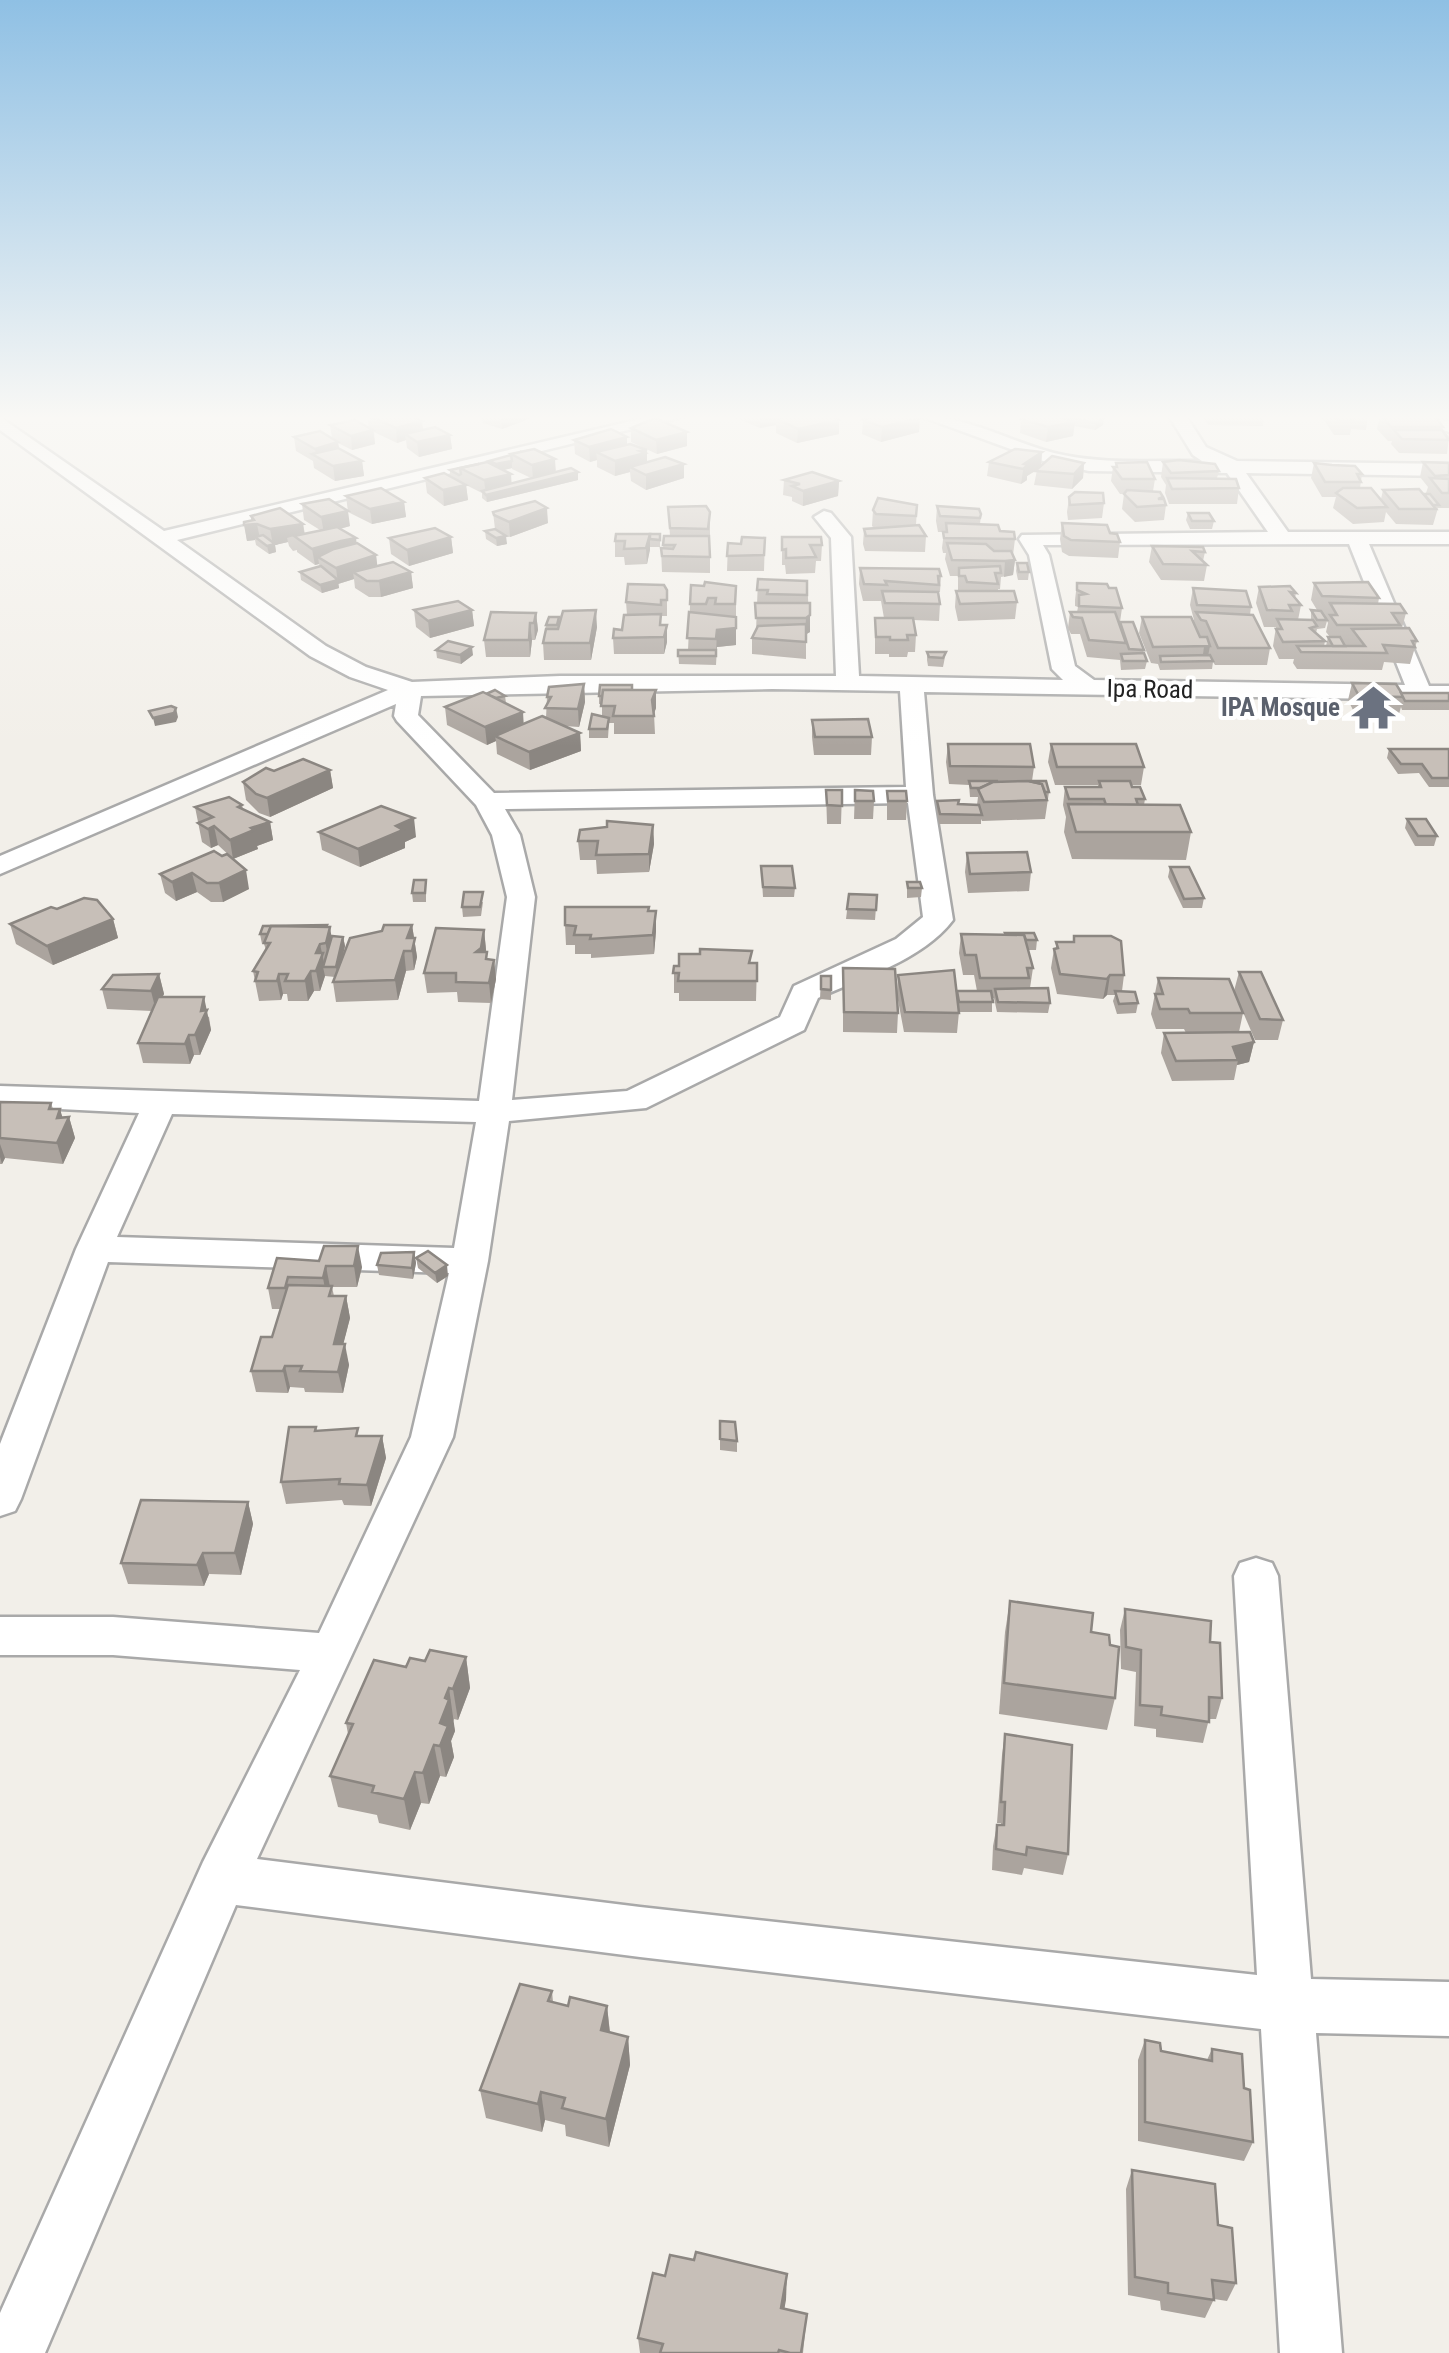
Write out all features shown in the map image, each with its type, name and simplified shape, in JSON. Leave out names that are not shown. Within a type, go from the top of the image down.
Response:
[{"type":"street","points":[[142,526],[318,651],[358,672],[410,689]]},
{"type":"street","points":[[159,538],[211,526]]},
{"type":"street","points":[[831,526],[841,537],[848,683]]},
{"type":"street","points":[[1273,526],[1281,537]]},
{"type":"street","points":[[1356,537],[1420,693]]},
{"type":"street","points":[[1091,689],[1064,670],[1039,555],[1028,540],[1449,538]]},
{"type":"street","name":"Ipa Road","points":[[410,689],[560,682],[848,683],[1449,694]]},
{"type":"street","points":[[0,1096],[494,1112],[634,1100],[793,1023],[805,994],[906,945],[938,920],[920,795],[912,687]]},
{"type":"street","points":[[14,2353],[221,1878],[432,1437],[470,1261],[494,1112],[521,896],[506,834],[487,801],[406,716],[410,689]]},
{"type":"street","points":[[0,866],[410,689]]},
{"type":"street","points":[[487,801],[920,795]]},
{"type":"street","points":[[0,1500],[94,1249],[160,1104]]},
{"type":"street","points":[[94,1249],[470,1261]]},
{"type":"street","points":[[1256,1576],[1312,2353]]},
{"type":"street","points":[[0,1636],[112,1636],[332,1652]]},
{"type":"street","points":[[221,1878],[640,1932],[1289,2005],[1449,2009]]},
{"type":"building","points":[[670,526],[708,526],[708,529]]},
{"type":"building","points":[[920,526],[926,536],[866,536],[864,529]]},
{"type":"building","points":[[946,526],[998,526],[1000,531],[1014,532],[1015,539],[944,538],[943,532],[947,532]]},
{"type":"building","points":[[1062,526],[1107,526],[1120,542],[1071,540],[1064,536]]},
{"type":"building","points":[[337,527],[356,538],[312,549],[294,536]]},
{"type":"building","points":[[435,528],[451,537],[407,550],[389,538]]},
{"type":"building","points":[[495,529],[506,536],[496,538],[485,531]]},
{"type":"building","points":[[616,534],[650,534],[646,548],[624,549],[625,541],[615,541]]},
{"type":"building","points":[[263,535],[275,544],[267,546],[255,537]]},
{"type":"building","points":[[664,536],[709,536],[710,557],[662,556],[661,548],[673,549],[675,545],[663,545]]},
{"type":"building","points":[[742,537],[765,538],[764,555],[727,556],[728,543],[741,544]]},
{"type":"building","points":[[782,537],[821,537],[822,545],[810,545],[816,557],[786,558]]},
{"type":"building","points":[[357,543],[376,555],[336,568],[318,557],[334,549]]},
{"type":"building","points":[[947,543],[986,544],[994,551],[1011,551],[1015,560],[952,560]]},
{"type":"building","points":[[1152,546],[1203,547],[1205,552],[1192,551],[1207,565],[1163,564]]},
{"type":"building","points":[[393,562],[411,572],[367,581],[353,572]]},
{"type":"building","points":[[1017,563],[1027,563],[1029,572],[1019,572]]},
{"type":"building","points":[[321,566],[338,580],[320,585],[300,572]]},
{"type":"building","points":[[1000,566],[1001,573],[995,573],[998,584],[967,582],[965,576],[959,576],[959,568]]},
{"type":"building","points":[[860,568],[939,569],[941,576],[939,585],[885,581],[887,585],[864,584]]},
{"type":"building","points":[[758,579],[807,581],[807,595],[767,594],[768,590],[757,590]]},
{"type":"building","points":[[705,582],[736,586],[735,604],[715,604],[716,598],[708,598],[706,604],[690,604],[691,585],[704,586]]},
{"type":"building","points":[[1368,582],[1379,598],[1322,596],[1314,583]]},
{"type":"building","points":[[1077,583],[1116,588],[1122,608],[1079,606],[1079,595],[1086,594],[1077,590]]},
{"type":"building","points":[[628,584],[664,585],[667,600],[661,600],[661,605],[626,602]]},
{"type":"building","points":[[1290,586],[1296,593],[1290,592],[1301,605],[1289,605],[1292,611],[1267,610],[1259,587]]},
{"type":"building","points":[[1193,588],[1246,591],[1251,607],[1197,605]]},
{"type":"building","points":[[882,591],[938,592],[940,604],[885,603]]},
{"type":"building","points":[[956,591],[1014,591],[1017,602],[960,604]]},
{"type":"building","points":[[458,601],[472,610],[428,621],[414,610]]},
{"type":"building","points":[[755,603],[810,603],[810,615],[756,618]]},
{"type":"building","points":[[1330,603],[1400,604],[1406,613],[1392,613],[1400,625],[1337,625],[1330,615],[1337,615]]},
{"type":"building","points":[[596,610],[590,643],[543,643],[546,629],[558,629],[563,611]]},
{"type":"building","points":[[1311,610],[1321,611],[1327,620],[1317,620]]},
{"type":"building","points":[[491,612],[536,613],[534,623],[530,623],[529,640],[484,640]]},
{"type":"building","points":[[689,612],[736,617],[736,628],[717,630],[716,639],[687,638]]},
{"type":"building","points":[[1070,612],[1115,612],[1126,643],[1089,640],[1082,618],[1073,617]]},
{"type":"building","points":[[1196,612],[1253,615],[1270,648],[1218,648],[1206,621]]},
{"type":"building","points":[[661,614],[660,625],[667,625],[664,637],[613,638],[614,629],[622,630],[624,615]]},
{"type":"building","points":[[549,617],[559,617],[557,625],[546,625]]},
{"type":"building","points":[[1142,617],[1191,617],[1200,637],[1207,637],[1210,646],[1153,647]]},
{"type":"building","points":[[875,618],[913,618],[916,635],[907,635],[908,640],[876,637]]},
{"type":"building","points":[[1277,619],[1313,620],[1317,626],[1310,628],[1325,641],[1283,642],[1276,629],[1282,629]]},
{"type":"building","points":[[1120,622],[1133,622],[1144,650],[1129,649]]},
{"type":"building","points":[[806,624],[806,642],[752,638],[758,626]]},
{"type":"building","points":[[1409,628],[1417,641],[1412,641],[1415,647],[1383,645],[1387,653],[1301,652],[1297,646],[1365,646],[1352,629]]},
{"type":"building","points":[[1328,637],[1340,637],[1345,646],[1333,646]]},
{"type":"building","points":[[448,641],[472,647],[460,655],[436,650]]},
{"type":"building","points":[[678,650],[716,650],[716,656],[678,656]]},
{"type":"building","points":[[927,652],[946,652],[943,658],[929,657]]},
{"type":"building","points":[[1144,653],[1147,661],[1123,661],[1121,654]]},
{"type":"building","points":[[1210,655],[1213,661],[1161,662],[1160,656]]},
{"type":"building","points":[[1352,683],[1396,684],[1404,697],[1359,696]]},
{"type":"building","points":[[584,684],[578,709],[545,708],[551,697],[547,697],[549,687]]},
{"type":"building","points":[[600,685],[632,685],[632,690],[603,690],[603,696],[599,696]]},
{"type":"building","points":[[495,690],[505,696],[486,694]]},
{"type":"building","points":[[603,690],[656,690],[652,700],[654,716],[613,716],[615,706],[601,706]]},
{"type":"building","points":[[483,692],[523,712],[485,727],[445,707]]},
{"type":"building","points":[[1401,693],[1449,693],[1449,701],[1405,701]]},
{"type":"building","points":[[176,708],[174,713],[153,718],[149,711]]},
{"type":"building","points":[[592,714],[609,718],[607,729],[589,729]]},
{"type":"building","points":[[542,716],[580,733],[529,752],[495,736]]},
{"type":"building","points":[[868,719],[872,737],[815,737],[812,720]]},
{"type":"building","points":[[948,744],[1030,744],[1034,767],[950,766]]},
{"type":"building","points":[[1051,744],[1136,744],[1144,767],[1057,767]]},
{"type":"building","points":[[1389,749],[1449,749],[1449,778],[1432,778],[1422,764],[1401,764]]},
{"type":"building","points":[[303,759],[330,770],[267,798],[243,782],[266,768],[274,771]]},
{"type":"building","points":[[969,781],[998,781],[971,788]]},
{"type":"building","points":[[1029,781],[1046,781],[1049,792],[1045,792],[1042,784]]},
{"type":"building","points":[[1099,781],[1130,781],[1132,787],[1140,787],[1145,799],[1136,799],[1138,805],[1106,805],[1104,799],[1069,799],[1065,787],[1101,787]]},
{"type":"building","points":[[993,782],[1042,784],[1047,800],[984,802],[978,789]]},
{"type":"building","points":[[826,790],[842,790],[842,806],[827,805]]},
{"type":"building","points":[[855,790],[873,791],[874,801],[855,801]]},
{"type":"building","points":[[887,791],[906,791],[907,801],[888,801]]},
{"type":"building","points":[[229,797],[242,805],[238,807],[270,822],[230,840],[214,826],[208,829],[198,823],[213,817],[195,807]]},
{"type":"building","points":[[959,800],[958,804],[979,805],[982,815],[940,814],[937,801]]},
{"type":"building","points":[[1068,804],[1180,805],[1191,832],[1076,832]]},
{"type":"building","points":[[381,806],[414,818],[396,826],[403,830],[358,849],[319,832]]},
{"type":"building","points":[[1407,819],[1426,819],[1437,836],[1418,836]]},
{"type":"building","points":[[607,821],[653,825],[649,854],[596,855],[598,841],[578,841],[580,830],[607,827]]},
{"type":"building","points":[[214,851],[222,856],[227,854],[246,870],[219,883],[207,883],[192,873],[172,882],[160,874]]},
{"type":"building","points":[[1027,852],[1031,872],[970,874],[967,853]]},
{"type":"building","points":[[761,866],[792,866],[795,888],[763,887]]},
{"type":"building","points":[[1170,867],[1189,867],[1204,898],[1184,899]]},
{"type":"building","points":[[414,880],[426,880],[425,893],[412,893]]},
{"type":"building","points":[[907,882],[920,882],[922,888],[908,888]]},
{"type":"building","points":[[464,892],[483,892],[480,907],[462,907]]},
{"type":"building","points":[[849,894],[877,895],[876,910],[847,909]]},
{"type":"building","points":[[84,898],[97,900],[113,919],[47,946],[10,924],[51,907],[57,909]]},
{"type":"building","points":[[565,907],[649,907],[648,911],[656,911],[653,935],[590,939],[591,935],[574,935],[576,926],[565,925]]},
{"type":"building","points":[[327,925],[271,926],[268,934],[260,934],[263,926]]},
{"type":"building","points":[[384,925],[412,925],[407,938],[415,938],[412,951],[404,951],[395,980],[333,982],[350,938],[382,931]]},
{"type":"building","points":[[271,926],[330,927],[326,943],[320,944],[316,953],[323,953],[316,971],[311,971],[305,981],[285,981],[288,974],[279,974],[277,981],[255,981],[258,972],[253,971],[270,943],[264,943]]},
{"type":"building","points":[[436,928],[484,930],[481,948],[476,952],[487,952],[486,959],[494,960],[489,983],[456,982],[456,973],[424,973]]},
{"type":"building","points":[[1005,933],[1034,933],[1037,940],[1026,940],[1024,935]]},
{"type":"building","points":[[961,934],[1024,935],[1033,968],[1027,968],[1029,978],[980,978],[976,955],[965,955]]},
{"type":"building","points":[[332,936],[343,937],[336,967],[323,967]]},
{"type":"building","points":[[1074,936],[1111,936],[1121,941],[1124,975],[1110,975],[1107,979],[1060,974],[1056,942],[1074,942]]},
{"type":"building","points":[[700,949],[752,951],[749,963],[757,963],[757,981],[678,981],[679,973],[673,973],[674,966],[679,966],[679,954],[700,954]]},
{"type":"building","points":[[843,968],[895,969],[898,1013],[844,1012]]},
{"type":"building","points":[[954,970],[959,1013],[905,1012],[898,975]]},
{"type":"building","points":[[1239,972],[1261,972],[1283,1020],[1260,1019]]},
{"type":"building","points":[[159,974],[151,991],[102,989],[113,975]]},
{"type":"building","points":[[821,976],[831,976],[831,990],[821,989]]},
{"type":"building","points":[[1158,978],[1229,979],[1243,1013],[1160,1009],[1155,994],[1163,994]]},
{"type":"building","points":[[1048,988],[1050,1003],[998,1002],[995,989]]},
{"type":"building","points":[[957,991],[991,991],[993,1002],[959,1002]]},
{"type":"building","points":[[1115,991],[1135,992],[1138,1003],[1119,1004]]},
{"type":"building","points":[[158,997],[204,997],[201,1011],[207,1010],[195,1035],[189,1035],[185,1044],[138,1043]]},
{"type":"building","points":[[1250,1032],[1254,1042],[1233,1047],[1238,1060],[1176,1061],[1164,1033]]},
{"type":"building","points":[[0,1102],[51,1103],[49,1109],[60,1109],[57,1118],[69,1117],[57,1143],[0,1138]]},
{"type":"building","points":[[324,1246],[358,1246],[354,1266],[326,1266],[323,1278],[288,1277],[285,1288],[268,1288],[277,1258],[319,1261]]},
{"type":"building","points":[[428,1251],[447,1265],[435,1273],[416,1258]]},
{"type":"building","points":[[414,1252],[412,1268],[377,1265],[381,1253]]},
{"type":"building","points":[[288,1285],[332,1286],[329,1296],[346,1296],[334,1344],[345,1344],[338,1372],[300,1371],[302,1366],[285,1366],[283,1371],[251,1371],[261,1337],[272,1337]]},
{"type":"building","points":[[720,1421],[735,1422],[737,1441],[720,1439]]},
{"type":"building","points":[[289,1427],[316,1427],[315,1431],[358,1428],[356,1436],[382,1436],[367,1485],[339,1484],[340,1479],[281,1482]]},
{"type":"building","points":[[141,1500],[248,1502],[235,1553],[203,1553],[197,1565],[121,1563]]},
{"type":"building","points":[[1010,1601],[1093,1613],[1091,1632],[1109,1635],[1110,1645],[1119,1647],[1115,1698],[1004,1683]]},
{"type":"building","points":[[1125,1609],[1211,1621],[1210,1642],[1220,1643],[1222,1698],[1209,1697],[1209,1722],[1161,1715],[1162,1707],[1140,1705],[1141,1650],[1126,1647]]},
{"type":"building","points":[[430,1650],[466,1657],[453,1689],[449,1688],[445,1698],[449,1700],[440,1723],[448,1726],[440,1746],[434,1745],[423,1773],[415,1772],[404,1799],[372,1792],[374,1786],[330,1776],[353,1724],[346,1723],[374,1660],[406,1667],[410,1658],[425,1661]]},
{"type":"building","points":[[1005,1734],[1072,1745],[1068,1854],[1027,1847],[1026,1855],[996,1849],[997,1825],[1004,1825],[1005,1802],[1001,1802]]},
{"type":"building","points":[[520,1984],[552,1991],[548,2001],[568,2006],[570,1997],[607,2006],[601,2030],[628,2037],[606,2119],[562,2108],[565,2098],[541,2092],[538,2104],[480,2090]]},
{"type":"building","points":[[1145,2040],[1160,2043],[1161,2051],[1212,2061],[1212,2049],[1242,2054],[1244,2088],[1250,2090],[1253,2142],[1145,2122]]},
{"type":"building","points":[[1132,2170],[1215,2184],[1218,2225],[1232,2228],[1236,2283],[1212,2280],[1214,2300],[1168,2293],[1168,2283],[1135,2277]]},
{"type":"building","points":[[696,2252],[787,2274],[781,2308],[807,2314],[801,2353],[660,2353],[663,2344],[638,2338],[653,2273],[665,2276],[670,2255],[694,2260]]},
{"type":"place","name":"IPA Mosque","points":[[1373,707]]}]
